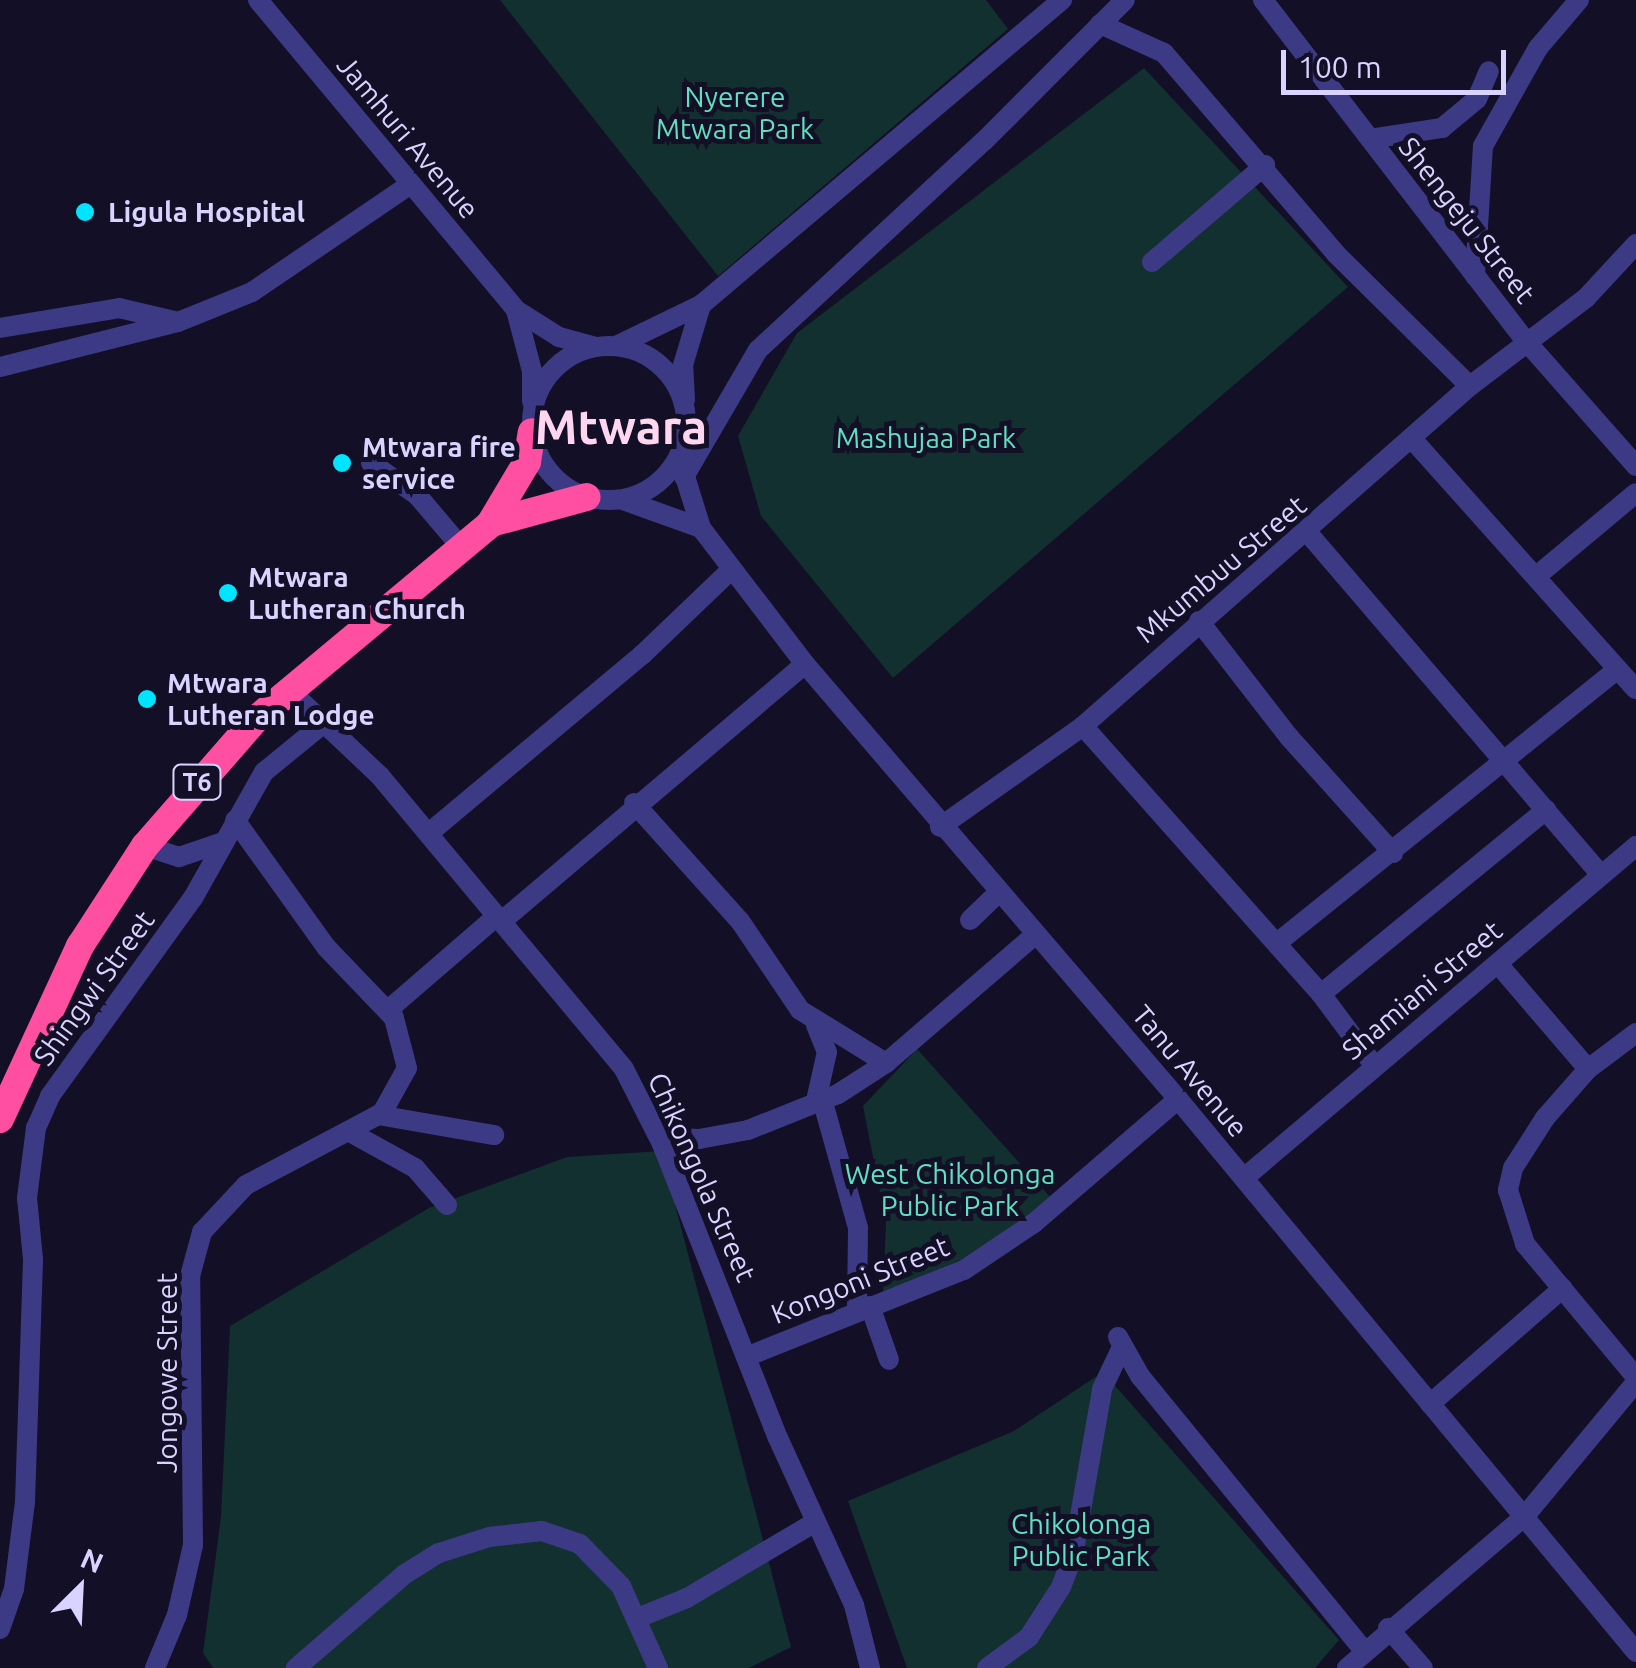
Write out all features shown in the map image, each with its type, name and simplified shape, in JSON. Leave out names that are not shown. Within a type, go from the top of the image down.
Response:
[{"type":"highway","name":"T6","points":[[0,1118],[80,946],[145,846],[288,689],[490,524],[527,462],[532,422]]},
{"type":"highway","name":"T6","points":[[490,524],[587,497]]},
{"type":"street","name":"Jamhuri Avenue","points":[[258,0],[516,310]]},
{"type":"street","name":"T6","points":[[532,422],[553,369],[701,305],[1062,0]]},
{"type":"street","points":[[622,500],[646,492],[682,467],[758,350],[1124,0]]},
{"type":"street","name":"Shengeju Street","points":[[1263,0],[1525,340],[1636,466]]},
{"type":"street","points":[[1476,276],[1482,146],[1538,48],[1579,0]]},
{"type":"street","points":[[1100,24],[1164,53],[1265,165],[1336,254],[1470,386]]},
{"type":"street","points":[[1370,139],[1442,128],[1470,107],[1489,71]]},
{"type":"street","points":[[1152,262],[1265,165]]},
{"type":"street","points":[[0,367],[178,322],[252,292],[411,184]]},
{"type":"street","name":"Mkumbuu Street","points":[[940,827],[1083,726],[1199,621],[1308,534],[1470,386],[1525,340],[1586,298],[1636,244]]},
{"type":"street","points":[[682,467],[686,412],[683,365],[701,305]]},
{"type":"street","points":[[0,328],[120,308],[178,322]]},
{"type":"street","points":[[516,310],[559,337],[606,347],[662,367],[686,412]]},
{"type":"street","points":[[516,310],[532,371],[532,422],[550,472],[587,497]]},
{"type":"street","points":[[1277,943],[1502,762],[1628,676],[1413,440]]},
{"type":"street","points":[[372,462],[428,505],[462,548]]},
{"type":"street","name":"Tanu Avenue","points":[[682,467],[701,528],[805,664],[940,827],[1178,1098],[1636,1652]]},
{"type":"street","points":[[1539,574],[1636,493]]},
{"type":"street","name":"T6","points":[[587,497],[622,500]]},
{"type":"street","points":[[622,500],[701,528]]},
{"type":"street","points":[[1308,534],[1601,876]]},
{"type":"street","points":[[429,834],[642,654],[732,570]]},
{"type":"street","points":[[1199,621],[1393,853]]},
{"type":"street","points":[[388,1010],[805,664]]},
{"type":"street","name":"Chikongola Street","points":[[288,689],[429,834],[602,1038],[659,1137],[814,1523],[854,1606],[870,1668]]},
{"type":"street","name":"Shingwi Street","points":[[0,1629],[14,1589],[25,1502],[33,1259],[27,1198],[36,1128],[50,1096],[192,898],[264,772],[324,723]]},
{"type":"street","points":[[1083,726],[1277,943],[1374,1065]]},
{"type":"street","points":[[634,803],[740,921],[787,994],[812,1018],[886,1064]]},
{"type":"street","points":[[1320,994],[1546,810]]},
{"type":"street","points":[[235,820],[326,947],[388,1010],[406,1048],[407,1068],[392,1103],[378,1116]]},
{"type":"street","points":[[145,846],[178,858],[224,842]]},
{"type":"street","name":"Shamiani Street","points":[[1244,1178],[1636,846]]},
{"type":"street","points":[[970,920],[999,892]]},
{"type":"street","points":[[659,1137],[748,1130],[819,1100],[886,1064],[1036,934]]},
{"type":"street","points":[[1498,964],[1588,1069]]},
{"type":"street","points":[[812,1018],[828,1052],[819,1100],[858,1228],[864,1308],[889,1360]]},
{"type":"street","points":[[1347,1668],[1388,1628],[1524,1517],[1636,1380],[1525,1244],[1508,1190],[1529,1140],[1588,1069],[1636,1033]]},
{"type":"street","name":"Kongoni Street","points":[[746,1357],[964,1270],[1010,1242],[1178,1098]]},
{"type":"street","points":[[378,1116],[494,1134]]},
{"type":"street","name":"Jongowe Street","points":[[158,1667],[194,1545],[190,1276],[202,1232],[246,1186],[378,1116]]},
{"type":"street","points":[[348,1131],[415,1168],[448,1205]]},
{"type":"street","points":[[1430,1404],[1563,1288]]},
{"type":"street","points":[[987,1668],[1029,1637],[1060,1588],[1076,1540],[1102,1388],[1120,1343],[1364,1652]]},
{"type":"street","points":[[640,1617],[687,1598],[814,1523]]},
{"type":"street","points":[[296,1668],[406,1574],[459,1544],[542,1531],[573,1540],[621,1586],[640,1617],[658,1668]]},
{"type":"street","points":[[1388,1628],[1423,1668]]},
{"type":"green space","name":"Nyerere Mtwara Park","points":[[500,0],[986,0],[1008,29],[718,276]]},
{"type":"green space","name":"Mashujaa Park","points":[[1144,68],[1348,287],[893,678],[761,516],[738,436],[797,333]]},
{"type":"green space","name":"West Chikolonga Public Park","points":[[917,1049],[1051,1198],[997,1244],[883,1294],[886,1223],[863,1106]]},
{"type":"green space","points":[[661,1151],[791,1647],[749,1668],[213,1668],[203,1653],[221,1517],[230,1326],[429,1208],[567,1157]]},
{"type":"green space","name":"Chikolonga Public Park","points":[[1103,1372],[1339,1640],[1315,1668],[907,1668],[848,1501],[1014,1431]]},
{"type":"place","name":"Ligula Hospital","points":[[85,212]]},
{"type":"place","name":"Mtwara fire service","points":[[342,463]]},
{"type":"place","name":"Mtwara Lutheran Church","points":[[228,593]]},
{"type":"place","name":"Mtwara Lutheran Lodge","points":[[147,699]]},
{"type":"district","name":"Mtwara","points":[[621,427]]}]
